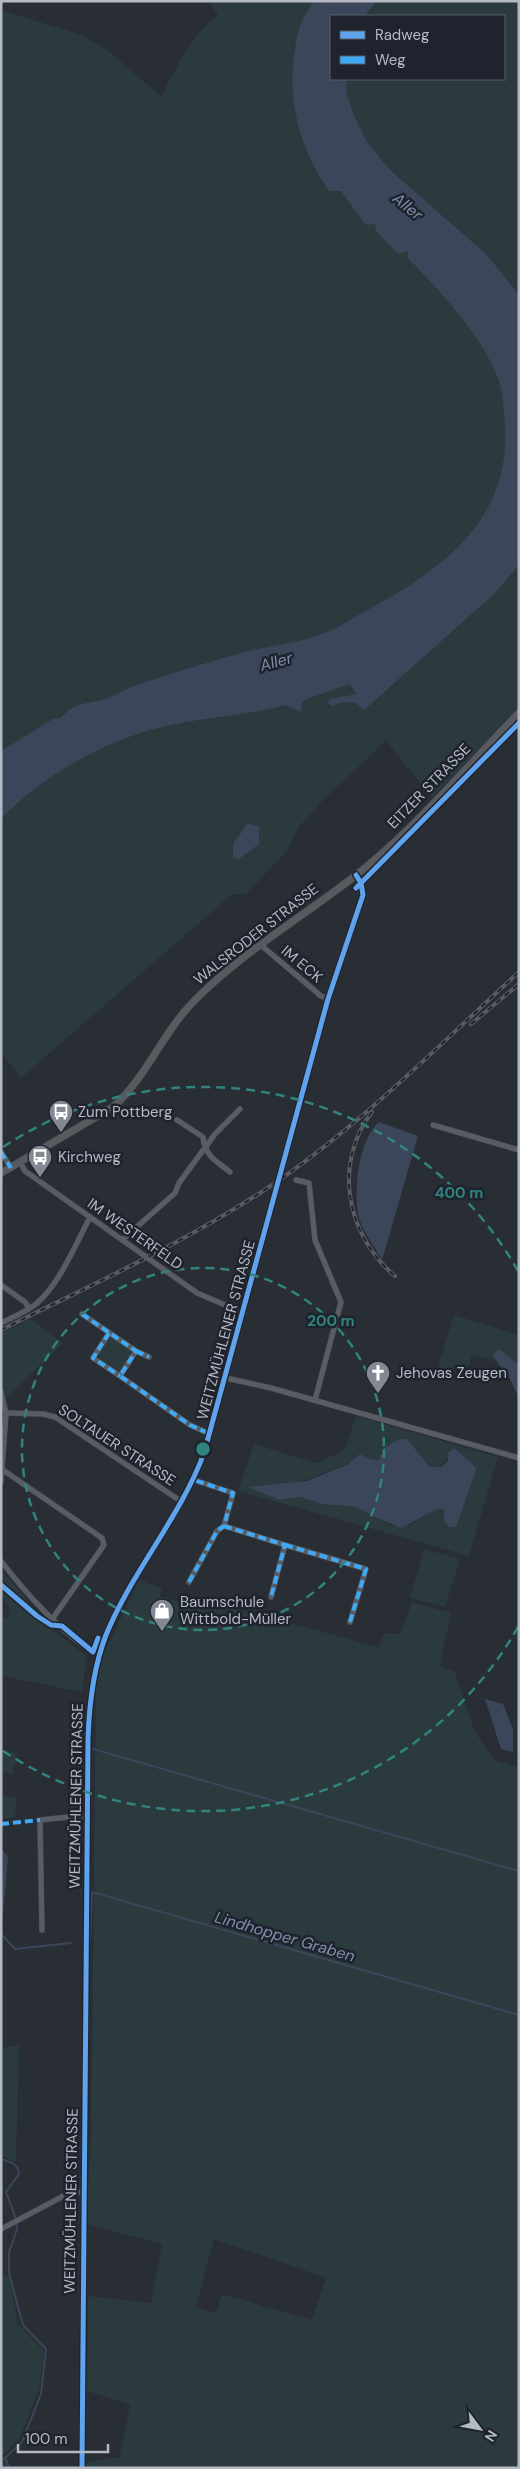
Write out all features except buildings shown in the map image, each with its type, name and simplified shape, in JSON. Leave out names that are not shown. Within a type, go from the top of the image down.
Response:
[{"type":"street","name":"EITZER STRASSE","points":[[356,876],[397,839],[519,713]]},
{"type":"street","name":"WALSRODER STRASSE","points":[[1,1173],[120,1100],[139,1079],[176,1021],[221,975],[356,876]]},
{"type":"street","name":"WEITZMÜHLENER STRASSE","points":[[82,2468],[88,1726],[93,1682],[99,1655],[117,1612],[194,1480],[210,1434],[328,999],[363,895],[361,883],[356,876]]},
{"type":"street","name":"IM ECK","points":[[262,946],[321,996],[328,999]]},
{"type":"street","points":[[122,1240],[175,1193],[179,1183],[204,1148],[240,1109]]},
{"type":"street","points":[[177,1120],[203,1137],[204,1148],[210,1158],[230,1172]]},
{"type":"street","points":[[433,1125],[519,1150]]},
{"type":"street","points":[[1,1152],[10,1168]]},
{"type":"street","name":"IM WESTERFELD","points":[[20,1162],[25,1171],[197,1293],[244,1313]]},
{"type":"street","points":[[296,1180],[309,1184],[315,1240],[341,1302],[314,1400]]},
{"type":"street","points":[[1,1323],[29,1308],[50,1289],[90,1217]]},
{"type":"street","points":[[1,1285],[25,1302],[29,1308]]},
{"type":"street","points":[[82,1314],[136,1351],[149,1357]]},
{"type":"street","points":[[110,1333],[93,1358],[190,1425],[210,1434]]},
{"type":"street","points":[[120,1376],[136,1351]]},
{"type":"street","points":[[226,1378],[271,1388],[519,1458]]},
{"type":"street","points":[[1,1392],[6,1413],[4,1470],[1,1482]]},
{"type":"street","name":"SOLTAUER STRASSE","points":[[6,1413],[43,1414],[55,1418],[182,1502]]},
{"type":"street","points":[[4,1470],[102,1538],[104,1545],[53,1618]]},
{"type":"street","points":[[189,1582],[217,1531],[224,1526],[233,1492],[194,1480]]},
{"type":"street","points":[[224,1526],[366,1569],[350,1622]]},
{"type":"street","points":[[271,1597],[285,1545]]},
{"type":"street","points":[[1,1561],[27,1593],[53,1618],[90,1650],[99,1655]]},
{"type":"street","points":[[42,1930],[40,1820],[88,1815]]},
{"type":"street","points":[[1,2229],[71,2192],[84,2192]]},
{"type":"shaded area","points":[[208,1],[519,1],[519,708],[432,798],[386,741],[324,799],[298,828],[288,850],[246,894],[232,894],[21,1078],[1,1053],[1,10],[82,35],[105,48],[161,96],[192,42],[208,23],[218,15]]},
{"type":"shaded area","points":[[454,1315],[519,1335],[519,1365],[499,1350],[492,1355],[495,1361],[472,1355],[468,1368],[437,1369]]},
{"type":"shaded area","points":[[31,1319],[63,1343],[6,1398],[1,1387],[1,1333]]},
{"type":"shaded area","points":[[110,1337],[113,1337],[130,1350],[131,1355],[120,1371],[115,1371],[99,1357],[100,1351]]},
{"type":"shaded area","points":[[356,1416],[498,1457],[469,1556],[238,1491],[254,1444],[316,1463],[345,1450]],"holes":[[[384,1448],[417,1450],[427,1462],[436,1467],[445,1462],[454,1448],[477,1468],[456,1526],[450,1527],[444,1521],[445,1509],[438,1509],[409,1525],[393,1526],[357,1507],[322,1504],[300,1497],[280,1500],[248,1487],[298,1483],[354,1461],[378,1460]]]},
{"type":"shaded area","points":[[424,1549],[460,1559],[445,1607],[410,1598]]},
{"type":"shaded area","points":[[1,1570],[23,1594],[42,1622],[87,1656],[82,1692],[1,1676],[1,1618],[8,1618],[10,1608],[1,1598]]},
{"type":"shaded area","points":[[139,1580],[162,1588],[160,1596],[198,1607],[202,1599],[378,1647],[385,1633],[400,1634],[412,1602],[451,1613],[440,1666],[455,1672],[474,1730],[494,1760],[519,1768],[518,2468],[86,2468],[86,2462],[120,2457],[130,2405],[87,2391],[88,2296],[151,2303],[162,2244],[86,2224],[91,2135],[96,1682],[101,1660]],"holes":[[[214,2239],[326,2278],[312,2320],[222,2294],[216,2313],[196,2307]]]},
{"type":"shaded area","points":[[1,1749],[17,1753],[13,1775],[1,1772]]},
{"type":"shaded area","points":[[1,1794],[17,1798],[15,1817],[1,1819]]},
{"type":"shaded area","points":[[19,2045],[16,2162],[1,2156],[1,2048]]},
{"type":"shaded area","points":[[9,2274],[18,2324],[44,2351],[39,2390],[19,2440],[3,2455],[8,2468],[1,2468],[1,2276]]},
{"type":"water","name":"Aller","points":[[314,1],[376,1],[366,15],[330,15],[330,80],[346,80],[347,94],[353,113],[366,141],[390,170],[487,255],[519,295],[519,565],[493,595],[364,710],[356,703],[342,702],[333,706],[327,703],[330,699],[357,694],[349,684],[307,699],[301,704],[302,713],[286,705],[255,712],[192,721],[141,733],[119,741],[75,762],[35,789],[1,819],[1,751],[53,719],[61,718],[70,709],[79,705],[106,699],[134,686],[203,664],[306,639],[337,628],[400,591],[449,556],[469,535],[485,512],[497,486],[504,457],[504,406],[498,378],[481,344],[458,313],[407,257],[409,251],[398,254],[376,231],[375,224],[366,225],[341,191],[329,191],[308,153],[301,134],[293,93],[295,51],[303,18]]},
{"type":"water","points":[[248,823],[259,827],[259,844],[239,859],[233,857],[233,844]]},
{"type":"water","points":[[379,1122],[418,1136],[382,1260],[366,1234],[359,1218],[357,1207],[357,1181],[362,1153],[372,1130]]},
{"type":"water","points":[[499,1349],[519,1365],[519,1398],[510,1379],[492,1355]]},
{"type":"water","points":[[399,1439],[407,1439],[429,1466],[441,1467],[448,1461],[448,1453],[454,1448],[477,1468],[456,1527],[450,1527],[444,1521],[444,1509],[438,1509],[401,1528],[357,1507],[322,1504],[300,1497],[280,1500],[247,1487],[307,1481],[348,1464],[360,1454],[370,1459],[378,1460],[384,1448]]},
{"type":"water","points":[[485,1699],[503,1704],[513,1729],[513,1752],[501,1749]]},
{"type":"water","points":[[1,1848],[8,1857],[1,1935]]},
{"type":"waterway","points":[[93,1749],[519,1871]]},
{"type":"waterway","name":"Lindhopper Graben","points":[[90,1941],[92,1892],[519,2015]]},
{"type":"waterway","name":"Lindhopper Graben","points":[[1,1934],[15,1949],[71,1943]]},
{"type":"waterway","points":[[1,2159],[15,2165],[19,2174],[6,2192],[16,2219],[17,2229],[9,2252],[9,2272],[23,2325],[46,2349],[41,2394],[22,2442],[5,2458],[10,2468]]},
{"type":"railway","points":[[1,1330],[173,1244],[240,1206],[272,1185],[369,1110],[519,972]]},
{"type":"railway","points":[[471,1024],[519,984]]},
{"type":"railway","points":[[372,1112],[360,1132],[352,1154],[349,1176],[351,1198],[356,1220],[366,1241],[379,1260],[395,1276]]},
{"type":"marked path","points":[[1,1152],[11,1168]]},
{"type":"marked path","points":[[82,1314],[136,1351],[120,1376],[190,1425],[210,1434]]},
{"type":"marked path","points":[[109,1333],[93,1358],[120,1376]]},
{"type":"marked path","points":[[136,1351],[149,1357]]},
{"type":"marked path","points":[[189,1582],[217,1531],[224,1526],[233,1493],[194,1480]]},
{"type":"marked path","points":[[224,1526],[285,1545],[271,1597]]},
{"type":"marked path","points":[[285,1545],[366,1569],[350,1622]]},
{"type":"marked path","points":[[1,1824],[40,1820]]},
{"type":"cycle path","points":[[356,888],[519,723]]},
{"type":"cycle path","points":[[82,2468],[88,1740],[92,1687],[106,1635],[117,1611],[182,1500],[204,1453],[328,999],[363,895],[361,883],[356,875]]},
{"type":"cycle path","points":[[1,1585],[37,1616],[51,1625],[62,1626],[93,1652],[98,1638]]},
{"type":"place","name":"Zum Pottberg","points":[[61,1133]]},
{"type":"place","name":"Kirchweg","points":[[40,1178]]},
{"type":"place","name":"Jehovas Zeugen","points":[[378,1394]]},
{"type":"place","name":"Baumschule Wittbold-Müller","points":[[162,1632]]}]
